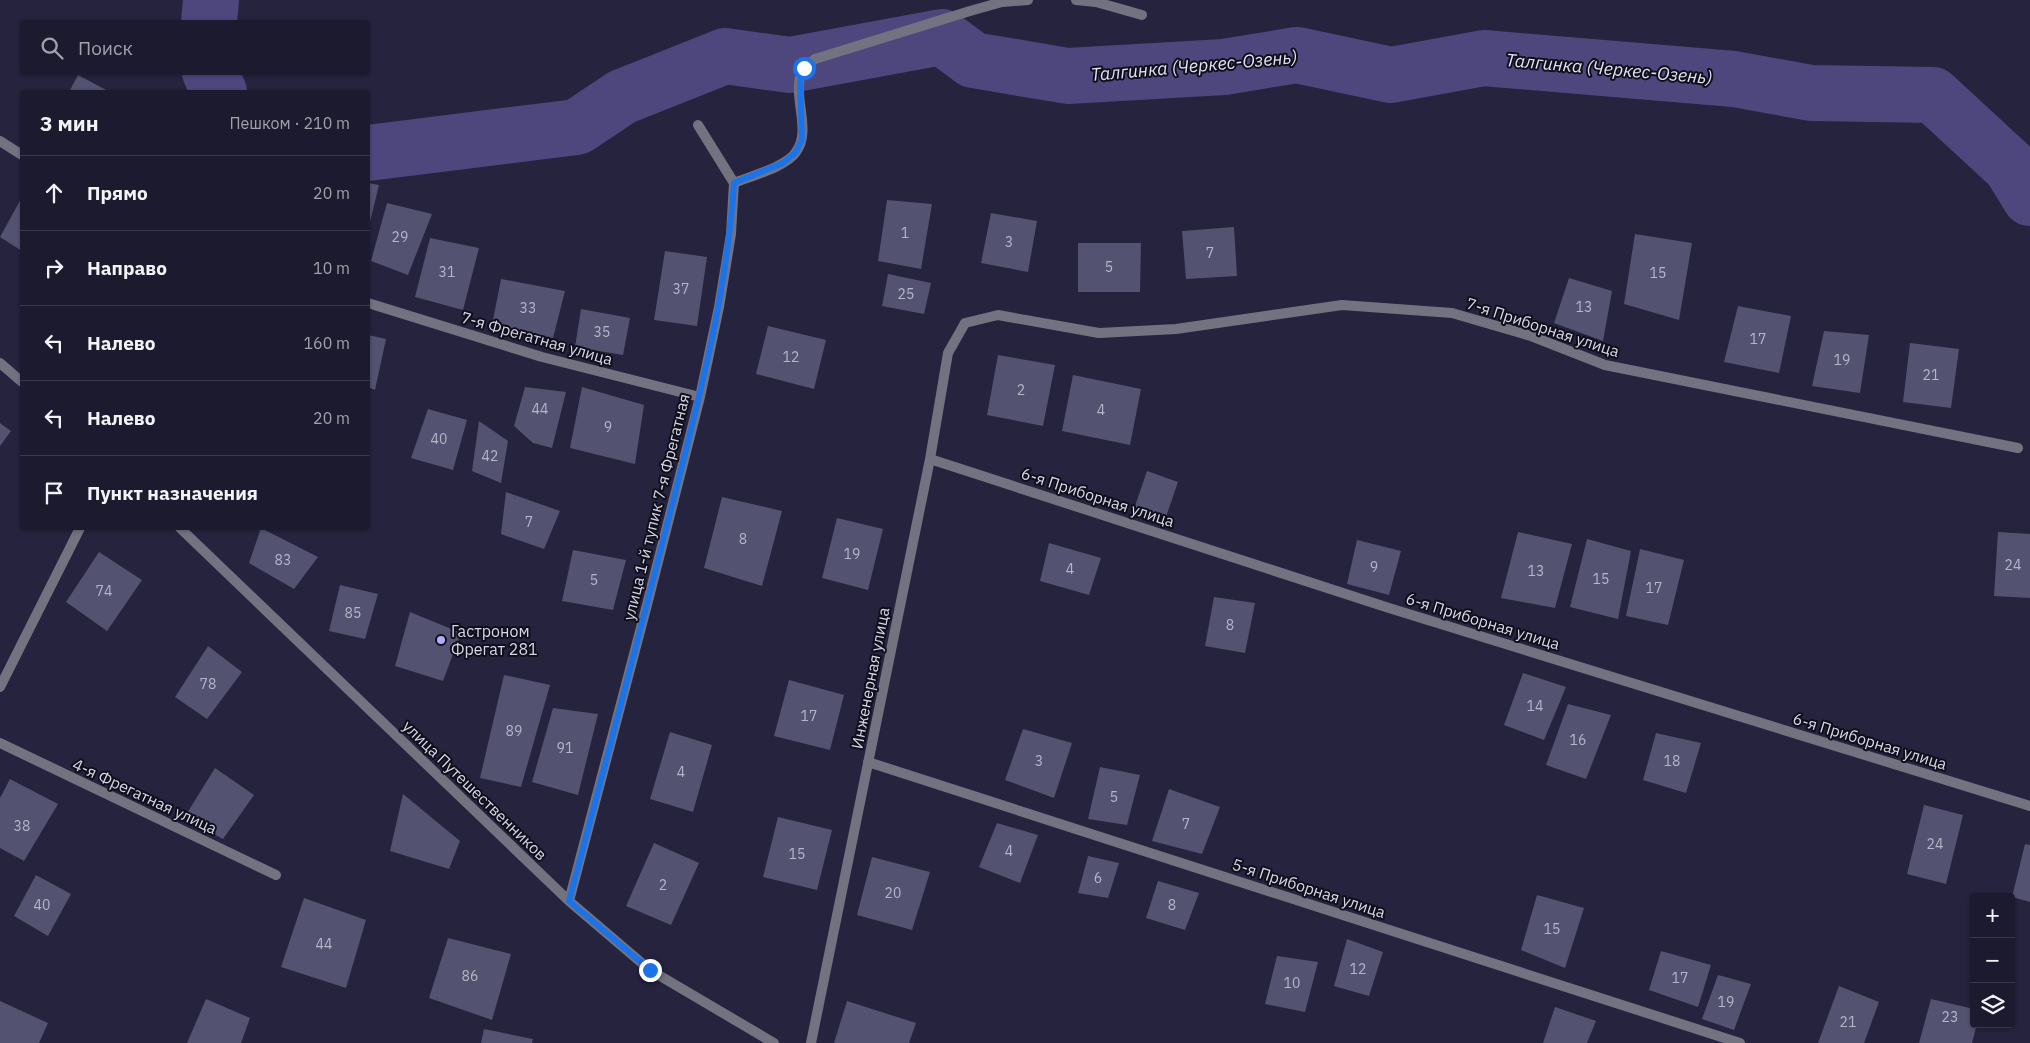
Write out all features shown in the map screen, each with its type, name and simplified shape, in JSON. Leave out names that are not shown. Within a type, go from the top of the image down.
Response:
[{"type":"street","points":[[698,125],[734,183],[783,163],[796,152],[802,139],[800,82],[804,68],[815,59],[1002,2],[1028,0]]},
{"type":"street","points":[[1076,0],[1096,2],[1142,15]]},
{"type":"street","points":[[0,141],[20,154]]},
{"type":"street","name":"улица 1-й тупик 7-я Фрегатная","points":[[569,901],[700,397],[719,307],[731,234],[734,183]]},
{"type":"street","name":"7-я Фрегатная улица","points":[[370,305],[542,357],[700,397]]},
{"type":"street","name":"7-я Приборная улица","points":[[965,323],[998,315],[1099,333],[1176,329],[1342,305],[1452,313],[1531,336],[1605,366],[2018,448]]},
{"type":"street","name":"Инженерная улица","points":[[811,1043],[930,458],[948,353],[965,323]]},
{"type":"street","points":[[0,363],[20,380]]},
{"type":"street","name":"6-я Приборная улица","points":[[930,458],[1389,608],[2030,806]]},
{"type":"street","points":[[0,687],[79,530]]},
{"type":"street","name":"улица Путешественников","points":[[182,530],[569,901],[650,970],[774,1043]]},
{"type":"street","name":"4-я Фрегатная улица","points":[[0,744],[276,875]]},
{"type":"street","name":"5-я Приборная улица","points":[[868,762],[1740,1043]]},
{"type":"building","points":[[78,75],[106,90],[70,90]]},
{"type":"building","points":[[370,183],[379,185],[370,222]]},
{"type":"building","points":[[887,200],[932,204],[921,269],[878,261]]},
{"type":"building","points":[[20,201],[20,250],[0,237]]},
{"type":"building","points":[[387,203],[432,214],[408,275],[371,261]]},
{"type":"building","points":[[991,213],[1037,221],[1028,272],[981,263]]},
{"type":"building","points":[[1234,227],[1237,276],[1186,279],[1182,231]]},
{"type":"building","points":[[1635,234],[1692,243],[1679,320],[1624,304]]},
{"type":"building","points":[[430,238],[479,248],[463,310],[415,297]]},
{"type":"building","points":[[1078,243],[1141,243],[1140,292],[1078,292]]},
{"type":"building","points":[[665,251],[707,257],[697,326],[654,320]]},
{"type":"building","points":[[888,274],[931,283],[924,314],[882,306]]},
{"type":"building","points":[[1569,278],[1612,291],[1603,341],[1554,323]]},
{"type":"building","points":[[501,279],[565,291],[553,338],[492,325]]},
{"type":"building","points":[[1738,306],[1791,316],[1779,373],[1724,362]]},
{"type":"building","points":[[581,309],[630,318],[623,355],[575,347]]},
{"type":"building","points":[[768,326],[826,340],[814,389],[756,374]]},
{"type":"building","points":[[1824,331],[1869,335],[1860,393],[1812,386]]},
{"type":"building","points":[[370,335],[386,339],[375,390],[370,388]]},
{"type":"building","points":[[1910,343],[1959,349],[1951,408],[1903,402]]},
{"type":"building","points":[[998,355],[1055,365],[1043,426],[987,415]]},
{"type":"building","points":[[1073,375],[1141,389],[1130,445],[1062,431]]},
{"type":"building","points":[[525,387],[566,392],[552,448],[533,443],[514,426]]},
{"type":"building","points":[[582,387],[644,405],[635,464],[570,448]]},
{"type":"building","points":[[428,409],[467,420],[453,470],[411,458]]},
{"type":"building","points":[[479,421],[508,441],[501,483],[472,471]]},
{"type":"building","points":[[0,423],[11,431],[0,446]]},
{"type":"building","points":[[1147,471],[1178,482],[1165,520],[1134,509]]},
{"type":"building","points":[[506,492],[560,511],[544,549],[501,534]]},
{"type":"building","points":[[722,497],[782,511],[762,586],[704,568]]},
{"type":"building","points":[[837,518],[883,529],[868,590],[822,578]]},
{"type":"building","points":[[260,530],[265,530],[318,557],[294,589],[249,563]]},
{"type":"building","points":[[1518,532],[1572,544],[1555,608],[1501,598]]},
{"type":"building","points":[[1998,532],[2030,534],[2030,598],[1994,596]]},
{"type":"building","points":[[1587,539],[1631,551],[1618,619],[1570,607]]},
{"type":"building","points":[[1357,540],[1401,551],[1389,595],[1347,584]]},
{"type":"building","points":[[1049,543],[1101,558],[1089,595],[1040,581]]},
{"type":"building","points":[[1640,549],[1684,560],[1668,625],[1626,616]]},
{"type":"building","points":[[573,550],[626,560],[613,610],[562,601]]},
{"type":"building","points":[[99,552],[142,580],[107,631],[66,602]]},
{"type":"building","points":[[340,585],[378,594],[365,639],[329,631]]},
{"type":"building","points":[[1214,597],[1255,603],[1245,653],[1205,646]]},
{"type":"building","points":[[410,612],[461,633],[443,681],[395,666]]},
{"type":"building","points":[[208,646],[242,672],[207,719],[175,697]]},
{"type":"building","points":[[1523,673],[1566,687],[1544,740],[1504,725]]},
{"type":"building","points":[[504,675],[550,685],[521,787],[480,778]]},
{"type":"building","points":[[789,680],[844,695],[830,750],[774,736]]},
{"type":"building","points":[[1568,704],[1611,715],[1586,779],[1546,765]]},
{"type":"building","points":[[553,708],[598,714],[578,795],[532,782]]},
{"type":"building","points":[[1023,729],[1072,743],[1054,798],[1005,780]]},
{"type":"building","points":[[670,732],[712,745],[693,812],[650,799]]},
{"type":"building","points":[[1656,733],[1701,743],[1686,793],[1643,780]]},
{"type":"building","points":[[1100,767],[1140,775],[1127,825],[1088,819]]},
{"type":"building","points":[[215,768],[254,795],[223,839],[184,818]]},
{"type":"building","points":[[10,779],[58,804],[24,861],[0,848],[0,798]]},
{"type":"building","points":[[1169,789],[1220,807],[1202,854],[1152,841]]},
{"type":"building","points":[[403,794],[460,841],[449,869],[390,851]]},
{"type":"building","points":[[1924,805],[1963,815],[1946,884],[1907,874]]},
{"type":"building","points":[[778,817],[832,830],[817,890],[763,877]]},
{"type":"building","points":[[997,823],[1038,835],[1020,883],[979,867]]},
{"type":"building","points":[[654,843],[699,863],[671,925],[626,906]]},
{"type":"building","points":[[2025,844],[2030,845],[2030,902],[2015,898],[2015,893],[2013,893]]},
{"type":"building","points":[[1088,856],[1119,863],[1108,898],[1078,893]]},
{"type":"building","points":[[872,857],[930,872],[912,930],[857,915]]},
{"type":"building","points":[[36,875],[71,894],[48,936],[14,916]]},
{"type":"building","points":[[1158,881],[1199,893],[1185,930],[1146,918]]},
{"type":"building","points":[[1537,895],[1584,908],[1565,968],[1521,950]]},
{"type":"building","points":[[304,898],[366,920],[346,988],[281,967]]},
{"type":"building","points":[[448,938],[511,954],[492,1020],[429,998]]},
{"type":"building","points":[[1347,939],[1383,952],[1369,996],[1334,986]]},
{"type":"building","points":[[1661,951],[1711,965],[1698,1007],[1649,990]]},
{"type":"building","points":[[1277,956],[1318,962],[1305,1012],[1265,1004]]},
{"type":"building","points":[[1718,975],[1751,984],[1734,1030],[1702,1019]]},
{"type":"building","points":[[1839,986],[1879,1002],[1864,1043],[1818,1043]]},
{"type":"building","points":[[206,999],[250,1018],[241,1043],[187,1043]]},
{"type":"building","points":[[1931,999],[1970,1008],[1970,1028],[1976,1028],[1972,1043],[1919,1043]]},
{"type":"building","points":[[0,1001],[48,1023],[39,1043],[0,1043]]},
{"type":"building","points":[[847,1001],[916,1023],[909,1043],[834,1043]]},
{"type":"building","points":[[1555,1007],[1596,1021],[1587,1043],[1543,1043]]},
{"type":"building","points":[[484,1029],[533,1039],[532,1043],[481,1043]]},
{"type":"waterway","name":"Талгинка (Черкес-Озень)","points":[[209,20],[211,0]]},
{"type":"waterway","name":"Талгинка (Черкес-Озень)","points":[[370,153],[577,127],[622,97],[725,56],[790,65],[942,37],[973,60],[1068,76],[1224,67],[1297,55],[1391,75],[1484,58],[1734,79],[1811,93],[1933,95],[2011,167],[2030,198]]},
{"type":"waterway","name":"Талгинка (Черкес-Озень)","points":[[211,75],[218,90]]},
{"type":"place","name":"Гастроном Фрегат 281","points":[[441,640]]},
{"type":"route","points":[[650,970],[569,901],[700,397],[719,307],[731,234],[734,183],[783,163],[796,152],[802,139],[800,82],[804,68]]}]
